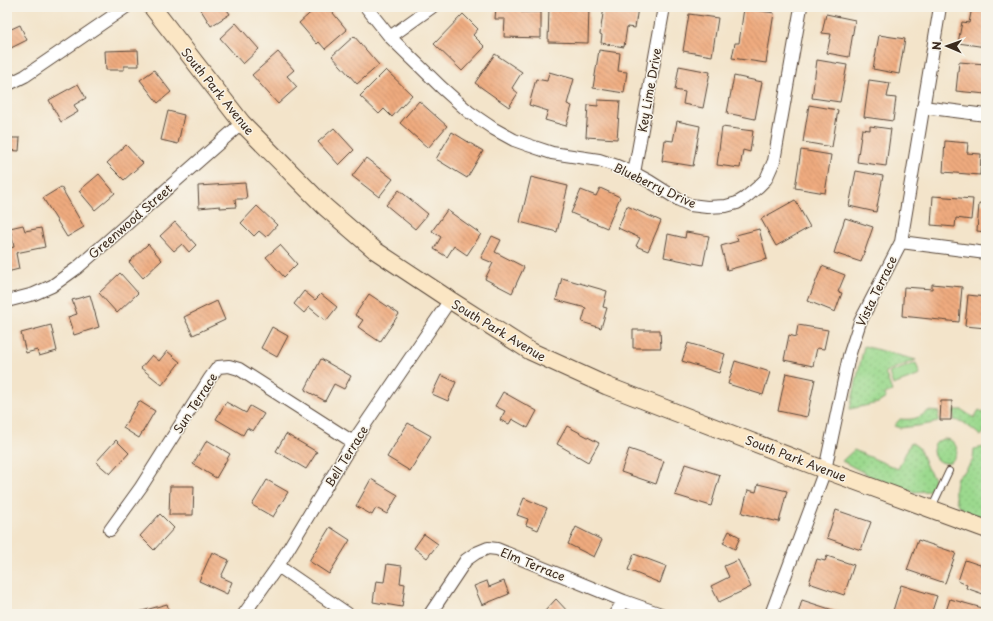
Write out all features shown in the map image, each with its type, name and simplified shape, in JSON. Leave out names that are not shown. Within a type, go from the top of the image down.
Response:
[{"type":"street","points":[[7,85],[25,76],[126,7]]},
{"type":"street","name":"South Park Avenue","points":[[152,7],[242,123],[325,207],[376,251],[450,300],[530,350],[607,386],[825,470],[986,529]]},
{"type":"street","name":"Blueberry Drive","points":[[366,7],[390,37],[441,87],[469,112],[494,129],[514,140],[541,150],[599,160],[618,166],[634,173],[679,200],[690,205],[700,207],[717,207],[737,203],[766,179],[774,161],[801,7]]},
{"type":"street","points":[[390,37],[432,7]]},
{"type":"street","name":"Key Lime Drive","points":[[634,173],[664,7]]},
{"type":"street","name":"Vista Terrace","points":[[771,614],[825,470],[849,356],[860,322],[900,242],[940,7]]},
{"type":"street","points":[[923,107],[986,115]]},
{"type":"street","name":"Greenwood Street","points":[[7,301],[34,294],[52,286],[78,268],[242,123]]},
{"type":"street","points":[[900,242],[986,253]]},
{"type":"street","name":"Bell Terrace","points":[[244,614],[278,566],[354,442],[450,300]]},
{"type":"street","name":"Sun Terrace","points":[[110,530],[141,487],[218,367],[229,366],[239,368],[354,442]]},
{"type":"street","name":"Elm Terrace","points":[[430,614],[466,560],[476,553],[488,548],[497,549],[624,601],[661,614]]},
{"type":"street","points":[[278,566],[348,614]]},
{"type":"street","points":[[616,614],[624,601]]},
{"type":"lane","points":[[932,508],[949,471]]},
{"type":"green space","points":[[864,346],[916,360],[885,372],[892,391],[885,394],[886,398],[878,403],[850,409]]},
{"type":"green space","points":[[916,363],[920,375],[893,385],[889,373]]},
{"type":"green space","points":[[954,410],[962,410],[974,418],[979,410],[986,414],[986,430],[981,436],[963,422],[954,420]]},
{"type":"green space","points":[[928,411],[939,412],[938,422],[900,428],[894,426],[900,419],[915,418]]},
{"type":"green space","points":[[945,439],[954,442],[957,451],[954,460],[945,463],[936,460],[933,451],[936,442]]},
{"type":"green space","points":[[911,442],[919,448],[927,468],[934,478],[933,485],[929,491],[913,492],[872,477],[842,461],[854,450],[898,469]]},
{"type":"green space","points":[[986,447],[986,520],[970,514],[959,506],[956,501],[955,487],[957,477],[964,472],[973,460],[974,449]]},
{"type":"building","points":[[199,7],[225,7],[230,14],[211,26]]},
{"type":"building","points":[[290,7],[302,7],[295,13]]},
{"type":"building","points":[[317,7],[328,7],[347,30],[325,49],[319,42],[317,44],[299,23]]},
{"type":"building","points":[[496,7],[521,7],[521,12],[541,12],[541,38],[504,37],[505,19],[495,19]]},
{"type":"building","points":[[549,7],[589,7],[588,43],[548,42]]},
{"type":"building","points":[[604,7],[638,7],[635,28],[627,27],[624,47],[601,43],[602,35],[600,34]]},
{"type":"building","points":[[972,7],[986,7],[986,47],[958,43],[962,22],[969,23]]},
{"type":"building","points":[[744,8],[774,13],[766,63],[732,58],[735,43],[739,43]]},
{"type":"building","points":[[463,14],[478,29],[473,35],[485,47],[462,71],[434,44]]},
{"type":"building","points":[[689,14],[718,18],[712,56],[683,51]]},
{"type":"building","points":[[826,14],[855,20],[849,57],[827,53],[831,34],[822,33]]},
{"type":"building","points":[[236,23],[259,49],[243,64],[220,38]]},
{"type":"building","points":[[20,25],[27,40],[7,50],[7,31]]},
{"type":"building","points":[[879,35],[905,39],[899,74],[873,69]]},
{"type":"building","points":[[354,36],[379,65],[357,84],[332,56]]},
{"type":"building","points":[[138,50],[139,66],[124,66],[124,70],[106,70],[105,51]]},
{"type":"building","points":[[599,50],[620,53],[618,71],[627,72],[624,93],[593,88]]},
{"type":"building","points":[[278,52],[294,70],[287,76],[297,87],[278,104],[252,75]]},
{"type":"building","points":[[495,54],[522,72],[512,88],[518,93],[509,107],[475,83]]},
{"type":"building","points":[[817,60],[847,65],[840,102],[812,98]]},
{"type":"building","points":[[959,62],[986,64],[986,94],[956,91]]},
{"type":"building","points":[[679,66],[710,72],[703,108],[683,104],[685,92],[675,90]]},
{"type":"building","points":[[154,70],[171,92],[158,103],[140,80]]},
{"type":"building","points":[[386,70],[412,95],[392,117],[384,109],[379,114],[360,96]]},
{"type":"building","points":[[549,72],[574,79],[567,104],[572,106],[566,126],[545,120],[548,111],[529,105],[536,79],[547,81]]},
{"type":"building","points":[[734,76],[762,82],[755,119],[727,113]]},
{"type":"building","points":[[869,80],[890,83],[887,97],[896,98],[893,121],[864,117]]},
{"type":"building","points":[[78,84],[86,98],[74,105],[78,112],[61,122],[49,100]]},
{"type":"building","points":[[598,100],[620,101],[617,139],[586,137],[588,105],[598,106]]},
{"type":"building","points":[[419,101],[447,126],[428,148],[400,123]]},
{"type":"building","points":[[809,105],[838,110],[832,147],[803,142]]},
{"type":"building","points":[[168,111],[184,115],[178,144],[161,140]]},
{"type":"building","points":[[677,121],[700,126],[693,166],[662,161],[665,140],[673,141]]},
{"type":"building","points":[[870,126],[891,129],[886,166],[857,162],[862,129],[870,130]]},
{"type":"building","points":[[722,127],[753,131],[750,152],[743,150],[740,168],[717,165]]},
{"type":"building","points":[[334,128],[354,150],[339,165],[318,142]]},
{"type":"building","points":[[452,132],[483,151],[467,178],[436,159]]},
{"type":"building","points":[[7,138],[20,138],[19,151],[7,150]]},
{"type":"building","points":[[945,141],[968,143],[967,153],[981,154],[980,175],[943,172]]},
{"type":"building","points":[[126,145],[143,163],[124,180],[107,163]]},
{"type":"building","points":[[801,150],[831,155],[825,193],[795,188]]},
{"type":"building","points":[[366,158],[393,179],[379,197],[352,176]]},
{"type":"building","points":[[856,171],[883,176],[876,212],[849,206]]},
{"type":"building","points":[[99,174],[115,193],[95,210],[79,191]]},
{"type":"building","points":[[531,177],[568,186],[557,232],[520,222]]},
{"type":"building","points":[[245,183],[247,199],[235,199],[236,207],[220,208],[220,206],[199,208],[198,186]]},
{"type":"building","points":[[61,187],[84,227],[67,237],[43,198]]},
{"type":"building","points":[[600,188],[620,197],[607,228],[571,213],[581,190],[596,196]]},
{"type":"building","points":[[399,190],[428,214],[415,229],[386,205]]},
{"type":"building","points":[[933,196],[973,199],[971,220],[956,218],[955,227],[931,225]]},
{"type":"building","points":[[795,200],[810,227],[776,246],[761,219]]},
{"type":"building","points":[[979,204],[986,204],[986,232],[977,231]]},
{"type":"building","points":[[257,206],[277,225],[266,237],[259,231],[254,236],[241,223]]},
{"type":"building","points":[[627,206],[661,221],[648,251],[636,246],[640,238],[618,228]]},
{"type":"building","points":[[447,210],[481,234],[467,255],[454,246],[447,257],[434,249],[441,237],[432,231]]},
{"type":"building","points":[[845,218],[873,227],[861,262],[834,253]]},
{"type":"building","points":[[175,222],[196,245],[189,252],[182,244],[174,251],[160,236]]},
{"type":"building","points":[[23,225],[25,231],[41,228],[45,247],[16,253],[19,269],[7,272],[7,249],[14,247],[10,228]]},
{"type":"building","points":[[759,229],[767,259],[727,270],[721,246],[738,241],[736,235]]},
{"type":"building","points":[[686,232],[709,236],[703,265],[664,257],[668,234],[685,238]]},
{"type":"building","points":[[492,236],[501,240],[495,252],[524,267],[512,293],[485,279],[493,263],[481,258]]},
{"type":"building","points":[[148,244],[162,260],[143,278],[129,262]]},
{"type":"building","points":[[280,245],[297,264],[284,277],[266,257]]},
{"type":"building","points":[[822,266],[845,275],[838,292],[842,293],[835,312],[808,301]]},
{"type":"building","points":[[120,273],[138,293],[117,313],[99,293]]},
{"type":"building","points":[[562,278],[607,291],[603,307],[607,308],[601,328],[582,322],[586,308],[556,300]]},
{"type":"building","points":[[932,284],[962,287],[959,322],[902,316],[904,287],[932,289]]},
{"type":"building","points":[[304,291],[315,300],[321,294],[337,307],[326,321],[309,307],[304,313],[294,304]]},
{"type":"building","points":[[369,294],[399,314],[380,342],[358,327],[363,320],[355,315]]},
{"type":"building","points":[[90,295],[99,327],[74,335],[68,317],[77,314],[72,300]]},
{"type":"building","points":[[968,295],[986,297],[986,328],[965,326]]},
{"type":"building","points":[[217,301],[225,320],[193,335],[184,317]]},
{"type":"building","points":[[51,325],[57,351],[39,356],[37,350],[26,353],[21,333]]},
{"type":"building","points":[[798,325],[828,330],[824,349],[817,348],[813,366],[784,360],[789,335],[796,337]]},
{"type":"building","points":[[272,327],[288,336],[277,357],[261,348]]},
{"type":"building","points":[[633,330],[660,330],[661,348],[633,348]]},
{"type":"building","points":[[688,343],[725,354],[719,373],[682,361]]},
{"type":"building","points":[[167,351],[180,362],[162,385],[141,368],[152,355],[159,361]]},
{"type":"building","points":[[321,359],[351,376],[344,389],[334,384],[325,401],[305,390]]},
{"type":"building","points":[[735,361],[770,372],[763,395],[728,384]]},
{"type":"building","points":[[786,373],[815,379],[807,417],[778,411]]},
{"type":"building","points":[[441,375],[456,382],[448,401],[432,394]]},
{"type":"building","points":[[503,392],[537,411],[528,428],[512,419],[509,424],[500,420],[505,411],[495,406]]},
{"type":"building","points":[[139,401],[155,411],[139,438],[123,428]]},
{"type":"building","points":[[941,401],[952,401],[951,420],[940,420]]},
{"type":"building","points":[[226,402],[246,413],[250,406],[264,414],[253,431],[247,428],[243,435],[216,419]]},
{"type":"building","points":[[408,423],[431,436],[410,471],[387,457]]},
{"type":"building","points":[[567,426],[599,443],[588,462],[557,444]]},
{"type":"building","points":[[286,434],[317,452],[306,469],[276,451]]},
{"type":"building","points":[[116,440],[129,453],[110,474],[96,462]]},
{"type":"building","points":[[207,440],[230,454],[216,478],[193,464]]},
{"type":"building","points":[[629,449],[664,461],[656,484],[621,472]]},
{"type":"building","points":[[685,464],[720,475],[711,506],[675,495]]},
{"type":"building","points":[[371,479],[398,495],[387,514],[376,508],[372,515],[356,506]]},
{"type":"building","points":[[267,480],[288,492],[273,517],[252,505]]},
{"type":"building","points":[[758,484],[787,491],[779,522],[742,513],[748,490],[756,492]]},
{"type":"building","points":[[170,486],[194,486],[193,515],[169,515]]},
{"type":"building","points":[[524,498],[547,508],[538,530],[526,525],[528,519],[517,515]]},
{"type":"building","points":[[836,510],[871,522],[861,550],[827,538]]},
{"type":"building","points":[[160,514],[174,528],[154,550],[140,536]]},
{"type":"building","points":[[330,527],[350,540],[329,574],[309,561]]},
{"type":"building","points":[[576,527],[602,540],[594,557],[568,544]]},
{"type":"building","points":[[729,531],[740,537],[735,549],[723,543]]},
{"type":"building","points":[[424,534],[438,544],[427,558],[414,548]]},
{"type":"building","points":[[918,540],[956,553],[945,583],[907,570]]},
{"type":"building","points":[[212,552],[229,560],[221,577],[232,582],[227,594],[199,581]]},
{"type":"building","points":[[634,554],[666,566],[660,583],[628,570]]},
{"type":"building","points":[[827,556],[854,565],[844,595],[809,583],[817,559],[825,561]]},
{"type":"building","points":[[738,560],[751,587],[719,602],[711,586],[729,577],[724,566]]},
{"type":"building","points":[[965,560],[986,567],[986,595],[966,588],[967,585],[958,581]]},
{"type":"building","points":[[387,564],[402,566],[400,583],[405,584],[402,607],[373,602],[376,581],[384,582]]},
{"type":"building","points":[[487,581],[489,587],[504,581],[509,594],[482,605],[474,586]]},
{"type":"building","points":[[901,585],[937,596],[931,614],[892,614]]},
{"type":"building","points":[[556,599],[570,614],[546,614],[544,612]]},
{"type":"building","points":[[950,599],[986,609],[984,614],[945,614]]},
{"type":"building","points":[[802,600],[839,612],[838,614],[798,614]]},
{"type":"building","points":[[167,604],[170,614],[135,614],[135,613]]}]
